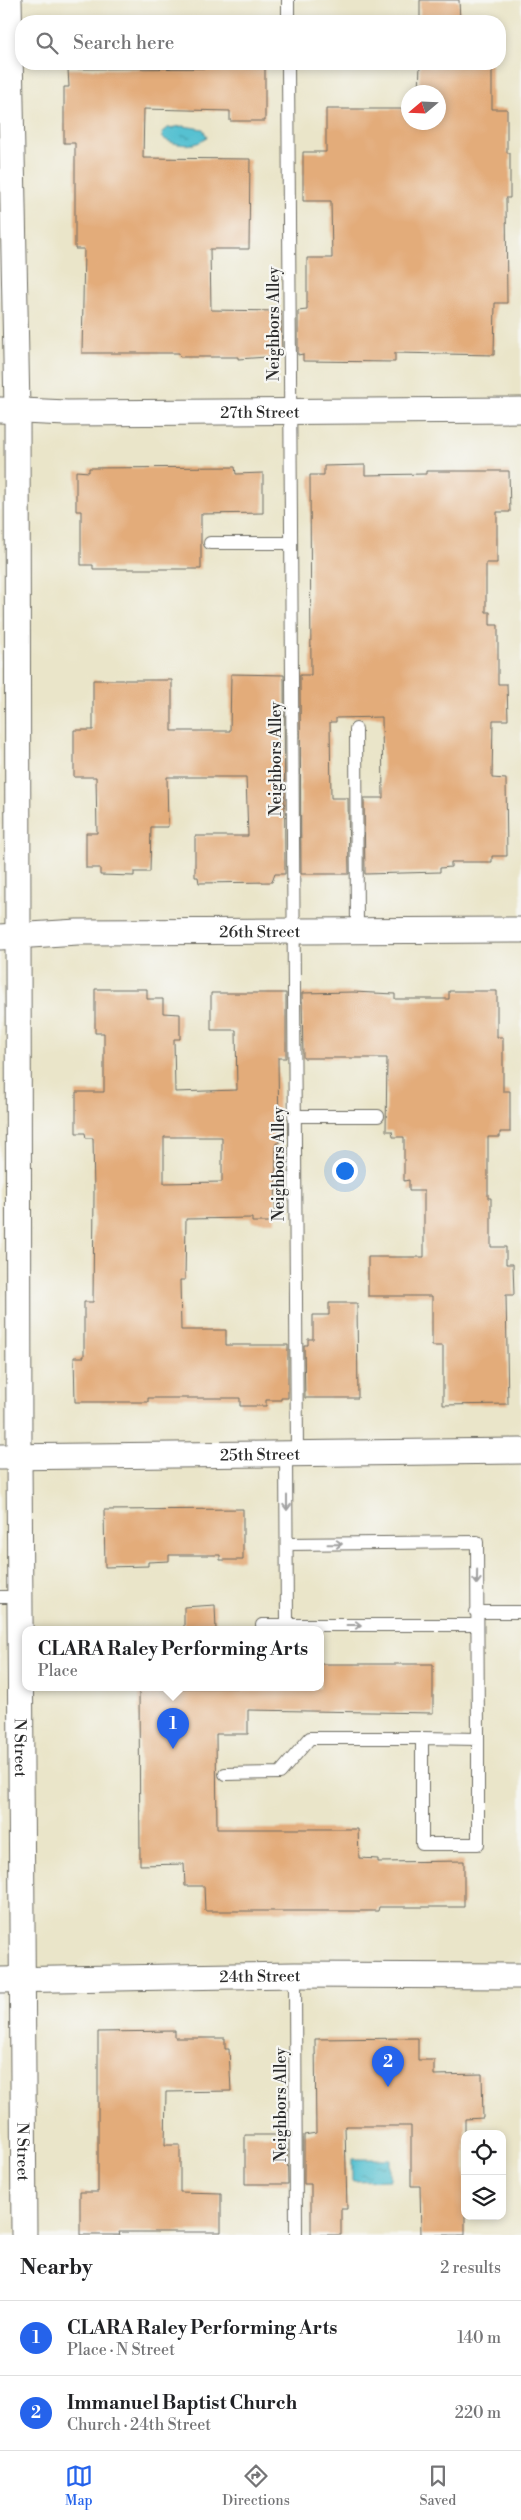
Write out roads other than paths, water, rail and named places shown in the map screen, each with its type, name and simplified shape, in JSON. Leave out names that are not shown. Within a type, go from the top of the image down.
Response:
[{"type":"street","name":"N Street","points":[[9,0],[9,1457],[12,1980],[24,2235]]},
{"type":"street","name":"27th Street","points":[[8,410],[62,413],[521,410]]},
{"type":"street","name":"26th Street","points":[[10,937],[77,932],[521,930]]},
{"type":"street","name":"25th Street","points":[[9,1457],[521,1451]]},
{"type":"street","name":"24th Street","points":[[12,1980],[295,1976],[521,1976]]},
{"type":"lane","points":[[288,0],[288,15]]},
{"type":"lane","name":"Neighbors Alley","points":[[287,1624],[287,1544],[291,1454],[294,1116],[288,70]]},
{"type":"lane","points":[[210,543],[290,543]]},
{"type":"lane","points":[[356,730],[357,931]]},
{"type":"lane","points":[[294,1116],[378,1116]]},
{"type":"lane","points":[[287,1544],[477,1542],[478,1844],[422,1844],[422,1738]]},
{"type":"lane","points":[[262,1625],[476,1619],[521,1612]]},
{"type":"lane","points":[[225,1774],[280,1773],[310,1738],[478,1738]]},
{"type":"lane","name":"Neighbors Alley","points":[[295,1976],[296,2235]]},
{"type":"water","points":[[183,126],[203,129],[207,137],[203,141],[185,145],[173,143],[163,138],[162,133],[168,128]]},
{"type":"water","points":[[352,2159],[390,2159],[390,2180],[352,2181]]},
{"type":"place","name":"CLARA Raley Performing Arts","points":[[173,1749]]},
{"type":"place","name":"Immanuel Baptist Church","points":[[388,2087]]}]
